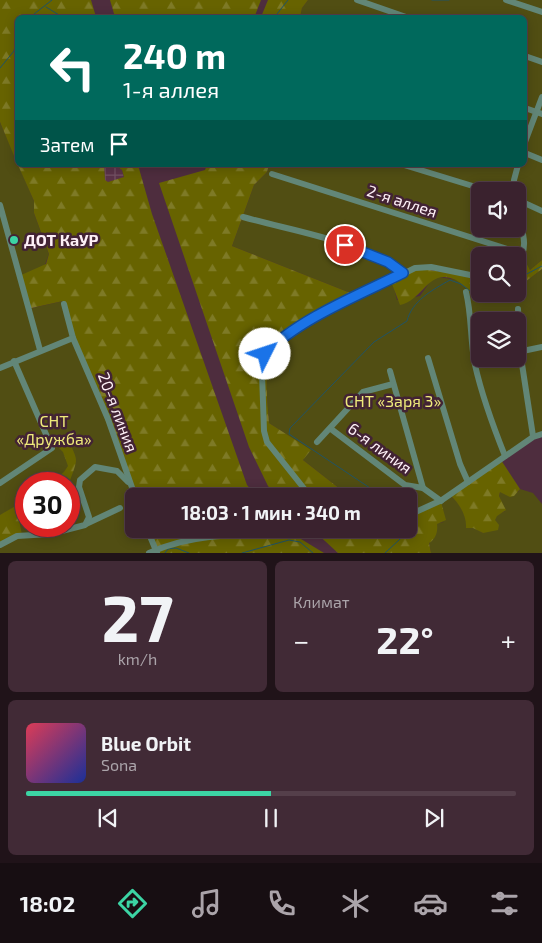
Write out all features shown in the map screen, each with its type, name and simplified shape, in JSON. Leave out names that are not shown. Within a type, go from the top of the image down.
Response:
[{"type":"street","points":[[357,0],[400,15]]},
{"type":"street","points":[[506,0],[542,12]]},
{"type":"street","points":[[527,57],[542,62]]},
{"type":"street","points":[[527,138],[539,113],[542,97]]},
{"type":"street","points":[[527,109],[539,113]]},
{"type":"street","points":[[527,154],[542,160]]},
{"type":"street","points":[[411,167],[471,185]]},
{"type":"street","points":[[514,182],[517,167]]},
{"type":"street","name":"2-я аллея","points":[[272,174],[501,247]]},
{"type":"street","points":[[526,203],[542,210]]},
{"type":"street","points":[[0,205],[40,350]]},
{"type":"street","points":[[243,217],[345,245],[388,262],[403,273]]},
{"type":"street","points":[[304,488],[267,442],[262,374],[265,354],[273,346],[324,313],[415,268],[431,267],[471,275]]},
{"type":"street","points":[[466,292],[471,312]]},
{"type":"street","name":"20-я линия","points":[[64,304],[73,338],[108,419],[131,488]]},
{"type":"street","points":[[0,368],[73,338]]},
{"type":"street","points":[[526,350],[542,347]]},
{"type":"street","points":[[428,358],[460,464],[468,482]]},
{"type":"street","points":[[0,483],[52,448],[14,361]]},
{"type":"street","points":[[476,367],[488,414],[505,456]]},
{"type":"street","points":[[522,367],[533,436]]},
{"type":"street","points":[[390,371],[423,488]]},
{"type":"street","points":[[317,442],[331,430],[363,392],[393,384]]},
{"type":"street","name":"6-я линия","points":[[331,430],[405,485],[423,488],[441,501]]},
{"type":"street","points":[[417,512],[441,501],[533,436],[542,434]]},
{"type":"street","points":[[86,524],[89,517],[79,487],[80,480],[95,467],[116,471],[130,485]]},
{"type":"street","points":[[0,545],[17,536],[68,531],[120,508]]},
{"type":"street","points":[[152,538],[157,551]]},
{"type":"street","points":[[149,553],[174,542],[201,538]]},
{"type":"shaded area","points":[[104,167],[118,167],[122,170],[124,178],[105,181]]},
{"type":"green space","points":[[0,0],[91,0],[95,15],[15,15],[15,158],[0,122]]},
{"type":"green space","points":[[110,0],[261,0],[255,15],[114,15]]},
{"type":"green space","points":[[268,0],[308,0],[302,8],[300,15],[262,15]]},
{"type":"green space","points":[[308,0],[542,0],[542,260],[530,270],[526,265],[526,247],[471,247],[471,275],[431,267],[358,296],[232,246],[254,185],[267,172],[268,167],[527,167],[527,15],[300,15],[302,8]]},
{"type":"green space","name":"СНТ «Дружба»","points":[[0,122],[15,157],[15,167],[19,167],[34,201],[34,213],[49,254],[28,309],[63,301],[131,488],[125,488],[125,538],[151,538],[156,550],[149,553],[0,553]]},
{"type":"green space","points":[[19,167],[104,167],[105,180],[108,182],[124,177],[122,170],[118,167],[139,167],[152,214],[249,488],[132,488],[74,339],[63,301],[27,309],[19,276],[46,264],[49,254],[34,213],[34,201]]},
{"type":"green space","points":[[206,167],[268,167],[267,172],[254,185],[232,246],[358,296],[415,268],[471,276],[471,292],[456,280],[447,277],[439,278],[427,285],[408,302],[400,305],[392,284],[306,328],[277,351],[270,362],[267,384],[269,423],[311,450],[303,460],[339,488],[270,488],[268,486],[249,447],[159,183],[205,170]]},
{"type":"green space","points":[[542,260],[542,269],[526,281],[526,263],[530,270]]},
{"type":"green space","name":"СНТ «Заря 3»","points":[[542,269],[542,434],[532,437],[452,497],[471,524],[483,533],[497,515],[505,511],[499,496],[500,492],[518,492],[520,489],[533,493],[542,504],[542,553],[431,553],[429,543],[435,535],[437,523],[444,522],[417,517],[417,488],[339,488],[303,460],[310,450],[269,423],[267,384],[270,362],[277,351],[306,328],[393,284],[397,300],[420,296],[431,280],[439,277],[457,280],[470,292],[471,302],[526,302],[526,281]]},
{"type":"green space","points":[[68,437],[76,460],[73,472],[64,472],[68,466],[63,452],[58,447],[52,448],[50,443]]},
{"type":"green space","points":[[501,460],[520,489],[514,496],[510,497],[500,492],[499,496],[506,510],[497,516],[495,520],[499,525],[498,530],[483,533],[473,528],[466,528],[462,510],[450,495]]},
{"type":"green space","points":[[441,502],[446,520],[437,524],[436,535],[429,543],[431,553],[338,553],[322,538],[417,538],[417,512]]},
{"type":"green space","points":[[15,506],[15,537],[18,537],[0,545],[0,515]]},
{"type":"green space","points":[[151,538],[299,538],[324,553],[149,553],[156,550]]},
{"type":"waterway","points":[[33,15],[52,0]]},
{"type":"waterway","points":[[277,15],[288,0]]},
{"type":"waterway","points":[[432,0],[449,0]]},
{"type":"waterway","points":[[46,7],[59,15]]},
{"type":"waterway","points":[[0,68],[14,51],[15,46]]},
{"type":"waterway","points":[[526,274],[542,266]]},
{"type":"waterway","points":[[370,488],[289,434],[290,428],[374,342],[407,321],[413,308],[430,292],[450,280],[461,284],[471,291]]},
{"type":"waterway","points":[[385,553],[401,538]]},
{"type":"waterway","points":[[242,553],[289,540],[300,542],[313,553]]},
{"type":"waterway","points":[[165,553],[168,549],[176,548],[189,553]]},
{"type":"place","name":"ДОТ КаУР","points":[[14,240]]},
{"type":"route","points":[[265,354],[297,329],[324,313],[403,273],[388,262],[345,245]]}]
